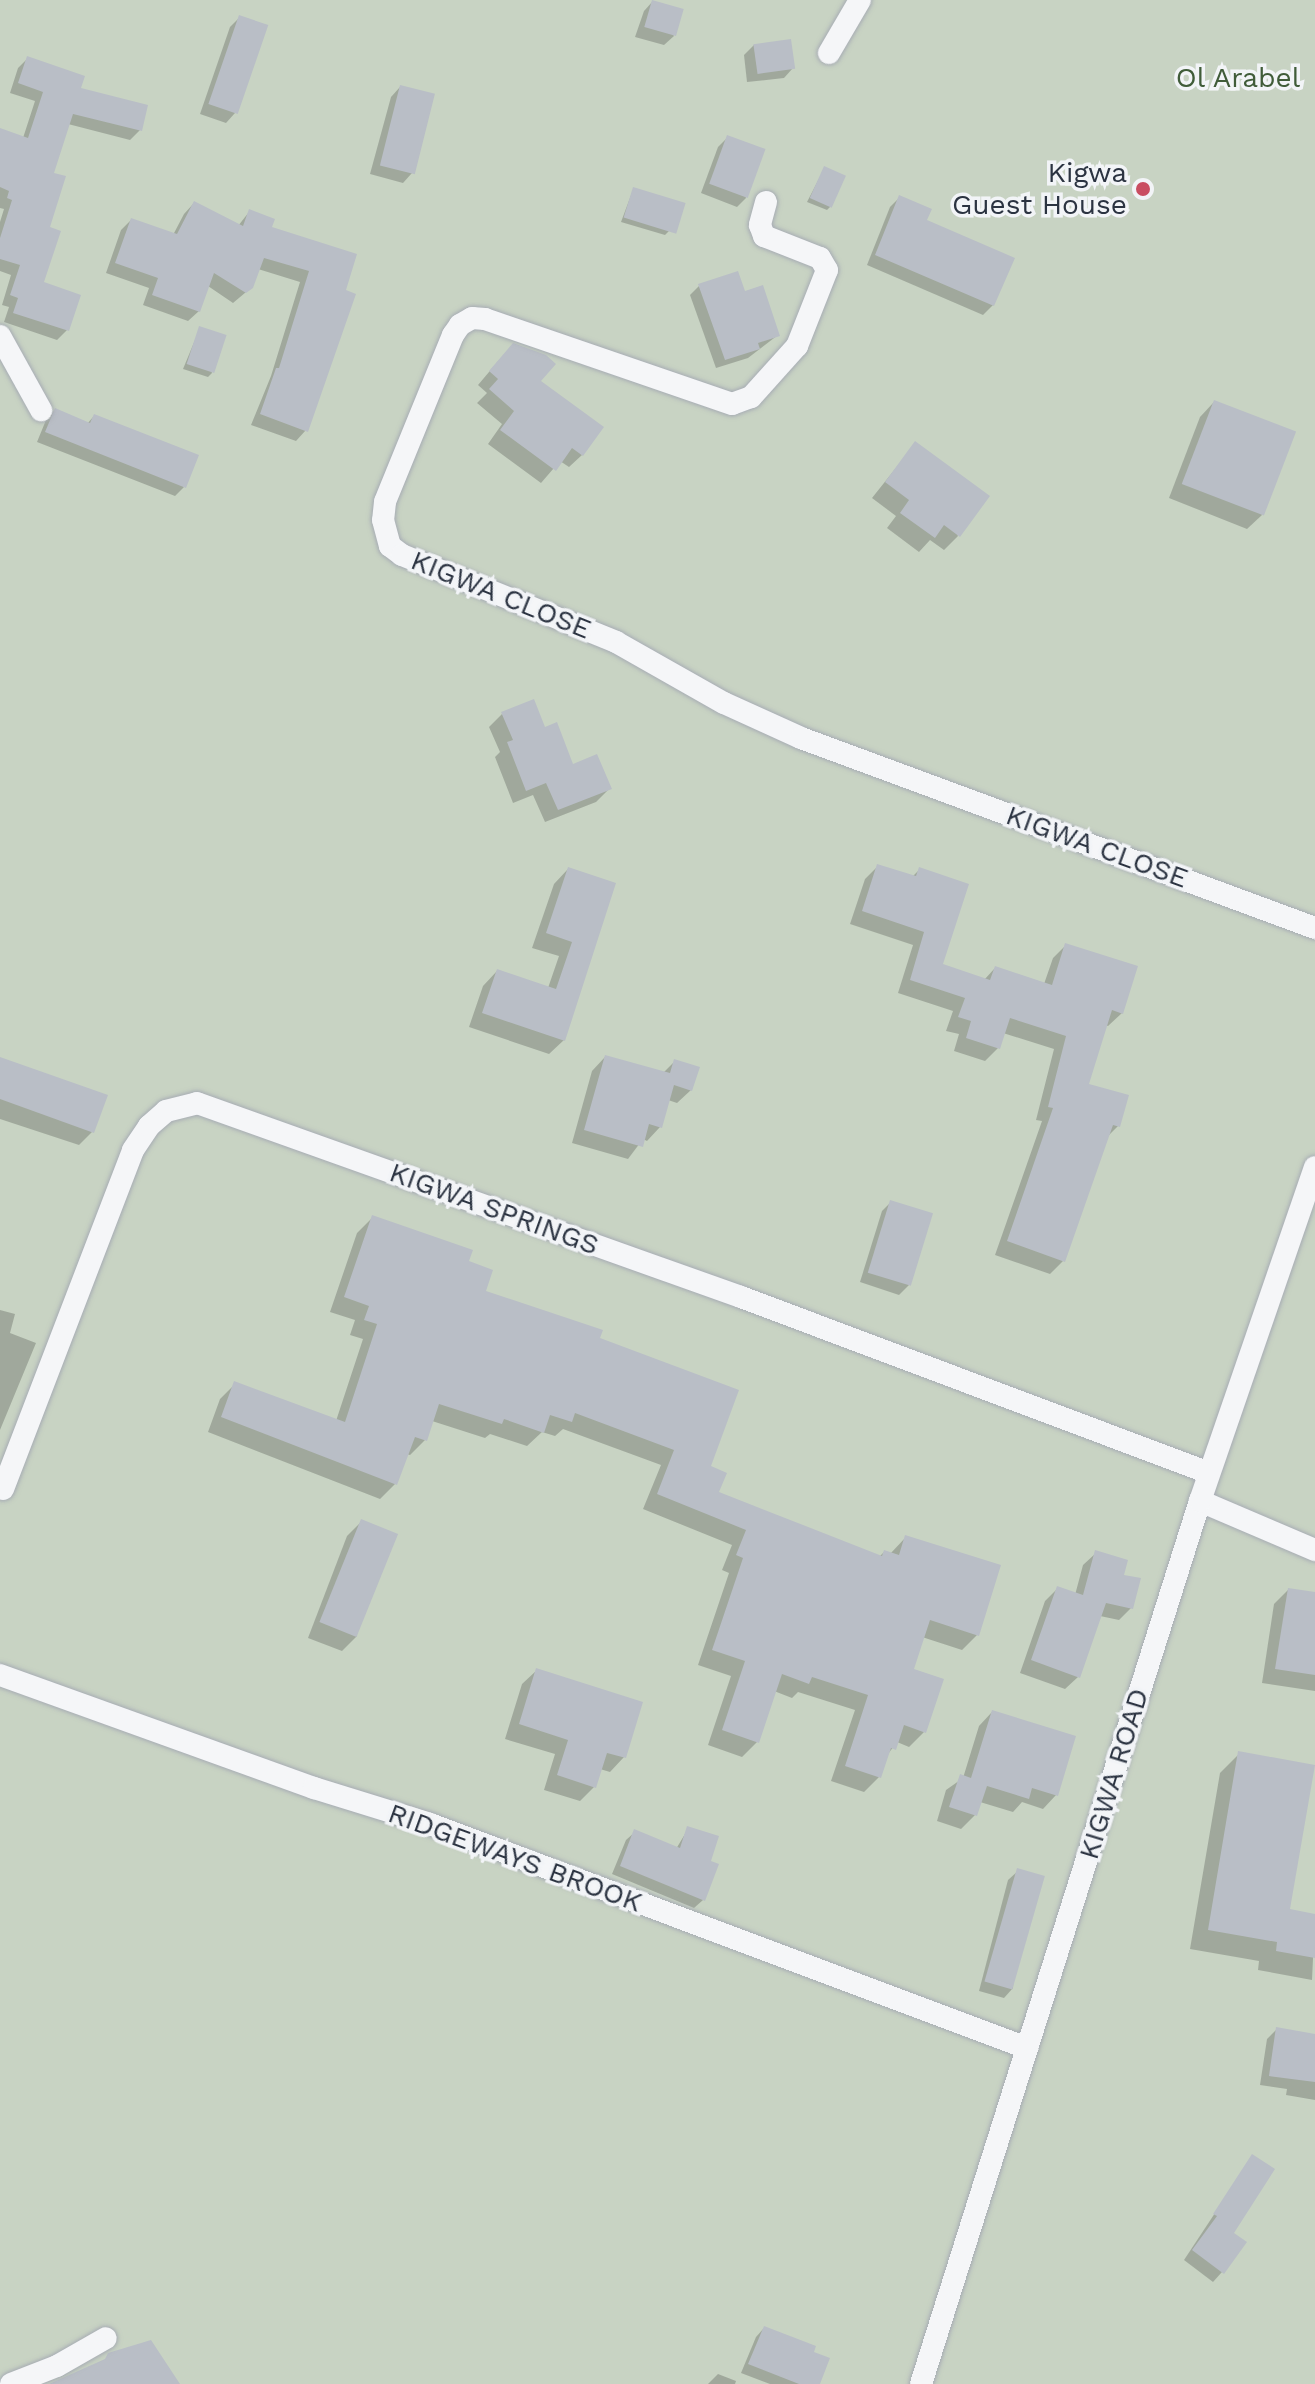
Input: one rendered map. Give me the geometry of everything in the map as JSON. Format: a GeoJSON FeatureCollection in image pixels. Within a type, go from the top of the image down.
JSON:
{"type":"FeatureCollection","features":[{"type":"Feature","properties":{"kind":"street"},"geometry":{"type":"LineString","coordinates":[[829,53],[860,0]]}},
{"type":"Feature","properties":{"kind":"street","name":"KIGWA CLOSE"},"geometry":{"type":"LineString","coordinates":[[766,202],[760,225],[764,236],[820,258],[827,270],[797,346],[751,397],[732,404],[485,319],[472,318],[460,325],[453,335],[385,502],[383,520],[390,546],[402,555],[629,648],[724,703],[801,738],[1315,928]]}},
{"type":"Feature","properties":{"kind":"street"},"geometry":{"type":"LineString","coordinates":[[0,336],[41,410]]}},
{"type":"Feature","properties":{"kind":"street","name":"KIGWA SPRINGS"},"geometry":{"type":"LineString","coordinates":[[3,1489],[133,1150],[149,1126],[166,1111],[197,1103],[741,1297],[1209,1473]]}},
{"type":"Feature","properties":{"kind":"street","name":"KIGWA ROAD"},"geometry":{"type":"LineString","coordinates":[[921,2384],[1209,1473],[1315,1167]]}},
{"type":"Feature","properties":{"kind":"street"},"geometry":{"type":"LineString","coordinates":[[1200,1501],[1315,1550]]}},
{"type":"Feature","properties":{"kind":"street","name":"RIDGEWAYS BROOK"},"geometry":{"type":"LineString","coordinates":[[0,1675],[302,1784],[430,1824],[1027,2048]]}},
{"type":"Feature","properties":{"kind":"street"},"geometry":{"type":"LineString","coordinates":[[11,2384],[57,2366],[106,2338]]}},
{"type":"Feature","properties":{"kind":"green space","name":"Ol Arabel"},"geometry":{"type":"Polygon","coordinates":[[[0,0],[1315,0],[1315,2384],[0,2384],[0,0]]]}},
{"type":"Feature","properties":{"kind":"building"},"geometry":{"type":"Polygon","coordinates":[[[652,0],[684,9],[676,36],[644,27],[652,0]]]}},
{"type":"Feature","properties":{"kind":"building"},"geometry":{"type":"Polygon","coordinates":[[[239,15],[268,25],[238,114],[208,104],[239,15]]]}},
{"type":"Feature","properties":{"kind":"building"},"geometry":{"type":"Polygon","coordinates":[[[791,39],[795,69],[758,74],[753,44],[791,39]]]}},
{"type":"Feature","properties":{"kind":"building"},"geometry":{"type":"Polygon","coordinates":[[[27,56],[85,76],[81,88],[148,105],[142,131],[73,114],[54,173],[66,176],[50,227],[61,231],[44,282],[81,295],[69,331],[13,313],[18,298],[10,295],[20,265],[0,259],[0,238],[12,200],[7,198],[9,191],[0,187],[0,128],[28,138],[43,92],[18,83],[27,56]]]}},
{"type":"Feature","properties":{"kind":"building"},"geometry":{"type":"Polygon","coordinates":[[[400,85],[435,94],[415,174],[380,166],[400,85]]]}},
{"type":"Feature","properties":{"kind":"building"},"geometry":{"type":"Polygon","coordinates":[[[727,135],[766,149],[748,198],[709,184],[727,135]]]}},
{"type":"Feature","properties":{"kind":"building"},"geometry":{"type":"Polygon","coordinates":[[[824,166],[846,176],[832,208],[810,198],[824,166]]]}},
{"type":"Feature","properties":{"kind":"building"},"geometry":{"type":"Polygon","coordinates":[[[633,187],[686,203],[676,234],[624,218],[633,187]]]}},
{"type":"Feature","properties":{"kind":"building"},"geometry":{"type":"Polygon","coordinates":[[[899,195],[932,209],[927,220],[1015,258],[994,306],[875,255],[899,195]]]}},
{"type":"Feature","properties":{"kind":"building"},"geometry":{"type":"Polygon","coordinates":[[[194,201],[243,226],[249,209],[275,219],[272,227],[357,254],[346,290],[356,294],[308,432],[260,414],[276,368],[279,368],[309,271],[264,258],[253,288],[246,293],[214,273],[200,312],[152,295],[158,278],[115,263],[131,218],[177,234],[194,201]]]}},
{"type":"Feature","properties":{"kind":"building"},"geometry":{"type":"Polygon","coordinates":[[[738,271],[745,291],[763,285],[780,336],[758,343],[760,349],[725,360],[698,284],[738,271]]]}},
{"type":"Feature","properties":{"kind":"building"},"geometry":{"type":"Polygon","coordinates":[[[199,326],[227,335],[214,373],[187,364],[199,326]]]}},
{"type":"Feature","properties":{"kind":"building"},"geometry":{"type":"Polygon","coordinates":[[[513,343],[546,355],[556,364],[541,381],[604,427],[583,456],[572,448],[556,471],[500,430],[514,411],[489,389],[498,379],[489,371],[513,343]]]}},
{"type":"Feature","properties":{"kind":"building"},"geometry":{"type":"Polygon","coordinates":[[[1214,400],[1296,432],[1264,516],[1182,484],[1214,400]]]}},
{"type":"Feature","properties":{"kind":"building"},"geometry":{"type":"Polygon","coordinates":[[[55,408],[90,423],[94,414],[199,455],[186,488],[45,432],[55,408]]]}},
{"type":"Feature","properties":{"kind":"building"},"geometry":{"type":"Polygon","coordinates":[[[915,441],[990,496],[960,537],[944,525],[935,538],[900,513],[909,500],[885,482],[915,441]]]}},
{"type":"Feature","properties":{"kind":"building"},"geometry":{"type":"Polygon","coordinates":[[[534,699],[545,727],[557,722],[573,764],[597,754],[612,789],[558,810],[546,783],[526,791],[507,742],[513,740],[501,712],[534,699]]]}},
{"type":"Feature","properties":{"kind":"building"},"geometry":{"type":"Polygon","coordinates":[[[877,864],[916,876],[919,867],[969,884],[943,964],[990,980],[995,966],[1052,985],[1065,943],[1138,966],[1123,1014],[1112,1010],[1089,1084],[1129,1095],[1120,1127],[1113,1125],[1065,1262],[1007,1241],[1053,1108],[1048,1107],[1066,1036],[1010,1018],[1000,1049],[966,1038],[971,1021],[958,1017],[965,998],[910,980],[924,932],[862,911],[877,864]]]}},
{"type":"Feature","properties":{"kind":"building"},"geometry":{"type":"Polygon","coordinates":[[[568,867],[616,883],[565,1041],[482,1013],[497,969],[556,989],[572,942],[546,933],[568,867]]]}},
{"type":"Feature","properties":{"kind":"building"},"geometry":{"type":"Polygon","coordinates":[[[605,1055],[670,1073],[674,1059],[700,1067],[692,1091],[674,1085],[662,1128],[649,1124],[643,1147],[584,1130],[605,1055]]]}},
{"type":"Feature","properties":{"kind":"building"},"geometry":{"type":"Polygon","coordinates":[[[0,1057],[108,1095],[94,1133],[0,1099],[0,1057]]]}},
{"type":"Feature","properties":{"kind":"building"},"geometry":{"type":"Polygon","coordinates":[[[890,1200],[933,1213],[911,1286],[868,1273],[890,1200]]]}},
{"type":"Feature","properties":{"kind":"building"},"geometry":{"type":"Polygon","coordinates":[[[372,1215],[473,1250],[469,1261],[493,1270],[486,1291],[603,1330],[600,1338],[739,1390],[711,1466],[727,1473],[719,1492],[882,1556],[884,1550],[899,1555],[905,1535],[1001,1565],[979,1636],[930,1620],[914,1669],[944,1679],[926,1733],[904,1725],[896,1750],[891,1748],[881,1778],[845,1766],[868,1695],[812,1677],[809,1684],[782,1674],[759,1743],[722,1730],[745,1661],[712,1650],[743,1558],[736,1555],[746,1530],[657,1494],[674,1450],[575,1413],[572,1422],[550,1415],[544,1433],[504,1419],[502,1424],[439,1404],[427,1441],[415,1437],[397,1485],[221,1417],[234,1381],[345,1422],[377,1324],[364,1320],[369,1306],[344,1297],[372,1215]]]}},
{"type":"Feature","properties":{"kind":"building"},"geometry":{"type":"Polygon","coordinates":[[[361,1519],[398,1534],[357,1637],[319,1622],[361,1519]]]}},
{"type":"Feature","properties":{"kind":"building"},"geometry":{"type":"Polygon","coordinates":[[[1095,1550],[1128,1560],[1124,1575],[1141,1578],[1133,1609],[1106,1603],[1080,1678],[1031,1660],[1057,1586],[1083,1595],[1095,1550]]]}},
{"type":"Feature","properties":{"kind":"building"},"geometry":{"type":"Polygon","coordinates":[[[1288,1588],[1315,1592],[1315,1675],[1275,1669],[1288,1588]]]}},
{"type":"Feature","properties":{"kind":"building"},"geometry":{"type":"Polygon","coordinates":[[[536,1668],[643,1702],[626,1758],[607,1753],[596,1788],[557,1775],[568,1740],[519,1724],[536,1668]]]}},
{"type":"Feature","properties":{"kind":"building"},"geometry":{"type":"Polygon","coordinates":[[[992,1710],[1076,1736],[1058,1796],[1032,1788],[1029,1799],[987,1786],[977,1816],[949,1807],[960,1774],[971,1778],[992,1710]]]}},
{"type":"Feature","properties":{"kind":"building"},"geometry":{"type":"Polygon","coordinates":[[[1238,1751],[1315,1765],[1290,1909],[1315,1914],[1315,1958],[1276,1951],[1277,1942],[1208,1930],[1238,1751]]]}},
{"type":"Feature","properties":{"kind":"building"},"geometry":{"type":"Polygon","coordinates":[[[687,1826],[719,1836],[711,1861],[719,1864],[705,1901],[620,1866],[634,1829],[680,1848],[687,1826]]]}},
{"type":"Feature","properties":{"kind":"building"},"geometry":{"type":"Polygon","coordinates":[[[1017,1868],[1045,1876],[1012,1989],[984,1981],[1017,1868]]]}},
{"type":"Feature","properties":{"kind":"building"},"geometry":{"type":"Polygon","coordinates":[[[1276,2027],[1315,2034],[1315,2082],[1269,2076],[1276,2027]]]}},
{"type":"Feature","properties":{"kind":"building"},"geometry":{"type":"Polygon","coordinates":[[[1252,2154],[1275,2169],[1234,2233],[1247,2242],[1224,2274],[1192,2250],[1217,2216],[1213,2214],[1252,2154]]]}},
{"type":"Feature","properties":{"kind":"building"},"geometry":{"type":"Polygon","coordinates":[[[764,2326],[816,2346],[814,2352],[830,2358],[820,2384],[799,2384],[748,2364],[764,2326]]]}},
{"type":"Feature","properties":{"kind":"building"},"geometry":{"type":"Polygon","coordinates":[[[151,2340],[180,2384],[49,2384],[105,2359],[108,2353],[151,2340]]]}},
{"type":"Feature","properties":{"kind":"place","name":"Kigwa Guest House"},"geometry":{"type":"Point","coordinates":[1143,189]}}]}
